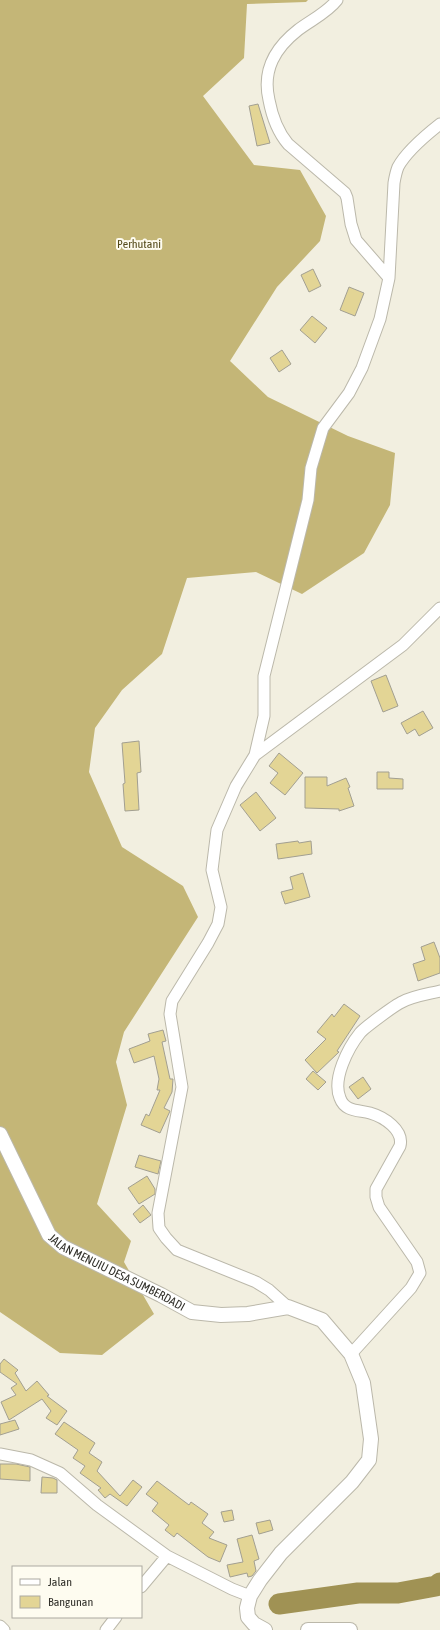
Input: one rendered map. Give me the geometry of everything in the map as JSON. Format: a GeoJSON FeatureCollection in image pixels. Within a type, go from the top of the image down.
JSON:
{"type":"FeatureCollection","features":[{"type":"Feature","properties":{"kind":"street"},"geometry":{"type":"LineString","coordinates":[[337,0],[324,12],[298,30],[282,45],[268,69],[267,92],[273,119],[282,138],[345,193],[353,234],[356,240],[388,278]]}},
{"type":"Feature","properties":{"kind":"street"},"geometry":{"type":"LineString","coordinates":[[265,1630],[254,1624],[248,1617],[246,1608],[250,1596],[260,1580],[281,1553],[352,1482],[369,1460],[371,1439],[363,1383],[351,1354],[322,1320],[288,1307],[269,1290],[256,1282],[177,1250],[159,1228],[158,1213],[182,1088],[179,1061],[170,1014],[172,1001],[218,924],[221,907],[212,870],[218,830],[236,786],[255,755],[264,716],[264,676],[308,500],[311,468],[323,428],[349,393],[362,368],[380,320],[388,278],[396,171],[409,153],[440,124]]}},
{"type":"Feature","properties":{"kind":"street"},"geometry":{"type":"LineString","coordinates":[[255,755],[403,644],[440,608]]}},
{"type":"Feature","properties":{"kind":"street"},"geometry":{"type":"LineString","coordinates":[[351,1354],[411,1288],[420,1273],[417,1262],[379,1207],[376,1197],[376,1189],[400,1146],[402,1139],[398,1131],[380,1117],[369,1113],[354,1111],[342,1105],[339,1096],[339,1080],[342,1064],[361,1032],[402,1002],[440,991]]}},
{"type":"Feature","properties":{"kind":"street","name":"JALAN MENUIU DESA SUMBERDADI"},"geometry":{"type":"LineString","coordinates":[[0,1134],[49,1235],[64,1247],[192,1312],[221,1315],[248,1314],[288,1307]]}},
{"type":"Feature","properties":{"kind":"street"},"geometry":{"type":"LineString","coordinates":[[0,1454],[31,1460],[60,1472],[163,1560],[250,1596]]}},
{"type":"Feature","properties":{"kind":"street"},"geometry":{"type":"LineString","coordinates":[[142,1586],[163,1560]]}},
{"type":"Feature","properties":{"kind":"street"},"geometry":{"type":"LineString","coordinates":[[106,1630],[115,1618]]}},
{"type":"Feature","properties":{"kind":"street"},"geometry":{"type":"LineString","coordinates":[[0,1626],[4,1630]]}},
{"type":"Feature","properties":{"kind":"street"},"geometry":{"type":"LineString","coordinates":[[308,1630],[350,1630]]}},
{"type":"Feature","properties":{"kind":"green space","name":"Perhutani"},"geometry":{"type":"Polygon","coordinates":[[[0,0],[308,0],[306,2],[247,4],[244,58],[203,96],[254,165],[300,170],[326,216],[320,241],[277,287],[230,361],[268,397],[348,436],[395,453],[390,505],[364,553],[302,594],[256,572],[187,578],[162,654],[122,690],[95,728],[89,772],[122,847],[183,886],[198,917],[124,1032],[116,1062],[127,1105],[97,1204],[131,1241],[124,1262],[154,1314],[102,1355],[60,1353],[0,1312],[0,0]]]}},
{"type":"Feature","properties":{"kind":"building"},"geometry":{"type":"Polygon","coordinates":[[[258,104],[270,143],[257,146],[249,106],[258,104]]]}},
{"type":"Feature","properties":{"kind":"building"},"geometry":{"type":"Polygon","coordinates":[[[313,269],[321,286],[309,292],[301,275],[313,269]]]}},
{"type":"Feature","properties":{"kind":"building"},"geometry":{"type":"Polygon","coordinates":[[[349,287],[364,293],[355,316],[340,310],[349,287]]]}},
{"type":"Feature","properties":{"kind":"building"},"geometry":{"type":"Polygon","coordinates":[[[312,316],[327,328],[315,343],[300,330],[312,316]]]}},
{"type":"Feature","properties":{"kind":"building"},"geometry":{"type":"Polygon","coordinates":[[[282,350],[291,364],[279,372],[270,358],[282,350]]]}},
{"type":"Feature","properties":{"kind":"building"},"geometry":{"type":"Polygon","coordinates":[[[386,675],[398,706],[383,712],[371,681],[386,675]]]}},
{"type":"Feature","properties":{"kind":"building"},"geometry":{"type":"Polygon","coordinates":[[[423,711],[433,728],[419,736],[415,729],[407,734],[401,723],[423,711]]]}},
{"type":"Feature","properties":{"kind":"building"},"geometry":{"type":"Polygon","coordinates":[[[139,741],[141,772],[137,773],[139,810],[125,811],[123,784],[125,783],[122,743],[139,741]]]}},
{"type":"Feature","properties":{"kind":"building"},"geometry":{"type":"Polygon","coordinates":[[[279,753],[303,773],[285,795],[270,783],[278,773],[269,766],[279,753]]]}},
{"type":"Feature","properties":{"kind":"building"},"geometry":{"type":"Polygon","coordinates":[[[377,772],[389,772],[389,778],[403,779],[403,789],[377,789],[377,772]]]}},
{"type":"Feature","properties":{"kind":"building"},"geometry":{"type":"Polygon","coordinates":[[[305,777],[327,777],[327,786],[346,778],[350,787],[348,788],[354,806],[339,811],[339,809],[305,808],[305,777]]]}},
{"type":"Feature","properties":{"kind":"building"},"geometry":{"type":"Polygon","coordinates":[[[256,792],[276,818],[260,831],[240,805],[256,792]]]}},
{"type":"Feature","properties":{"kind":"building"},"geometry":{"type":"Polygon","coordinates":[[[298,841],[299,843],[311,841],[312,854],[278,859],[276,844],[298,841]]]}},
{"type":"Feature","properties":{"kind":"building"},"geometry":{"type":"Polygon","coordinates":[[[303,873],[310,897],[285,904],[281,892],[293,889],[290,877],[303,873]]]}},
{"type":"Feature","properties":{"kind":"building"},"geometry":{"type":"Polygon","coordinates":[[[434,942],[440,958],[440,973],[418,981],[413,964],[425,960],[421,947],[434,942]]]}},
{"type":"Feature","properties":{"kind":"building"},"geometry":{"type":"Polygon","coordinates":[[[344,1004],[360,1016],[337,1051],[339,1052],[317,1073],[305,1060],[326,1039],[317,1032],[332,1014],[334,1017],[344,1004]]]}},
{"type":"Feature","properties":{"kind":"building"},"geometry":{"type":"Polygon","coordinates":[[[163,1030],[166,1041],[162,1042],[170,1079],[173,1079],[172,1092],[164,1108],[170,1111],[160,1133],[141,1125],[146,1114],[149,1116],[160,1090],[157,1090],[159,1079],[154,1056],[134,1063],[129,1049],[150,1041],[148,1034],[163,1030]]]}},
{"type":"Feature","properties":{"kind":"building"},"geometry":{"type":"Polygon","coordinates":[[[313,1071],[326,1082],[318,1090],[306,1079],[313,1071]]]}},
{"type":"Feature","properties":{"kind":"building"},"geometry":{"type":"Polygon","coordinates":[[[363,1077],[371,1089],[358,1099],[349,1087],[363,1077]]]}},
{"type":"Feature","properties":{"kind":"building"},"geometry":{"type":"Polygon","coordinates":[[[139,1155],[161,1161],[158,1174],[135,1167],[139,1155]]]}},
{"type":"Feature","properties":{"kind":"building"},"geometry":{"type":"Polygon","coordinates":[[[147,1176],[155,1189],[155,1194],[139,1204],[128,1188],[147,1176]]]}},
{"type":"Feature","properties":{"kind":"building"},"geometry":{"type":"Polygon","coordinates":[[[143,1205],[151,1215],[140,1223],[133,1214],[143,1205]]]}},
{"type":"Feature","properties":{"kind":"building"},"geometry":{"type":"Polygon","coordinates":[[[4,1359],[18,1370],[15,1373],[26,1391],[37,1381],[49,1395],[47,1396],[67,1411],[57,1425],[46,1418],[51,1411],[42,1399],[9,1420],[1,1402],[16,1395],[11,1388],[17,1384],[0,1372],[0,1364],[4,1359]]]}},
{"type":"Feature","properties":{"kind":"building"},"geometry":{"type":"Polygon","coordinates":[[[15,1420],[19,1429],[0,1435],[0,1424],[15,1420]]]}},
{"type":"Feature","properties":{"kind":"building"},"geometry":{"type":"Polygon","coordinates":[[[64,1422],[95,1443],[89,1453],[102,1462],[97,1471],[120,1496],[133,1480],[142,1487],[127,1506],[110,1494],[105,1498],[98,1490],[101,1488],[80,1473],[85,1466],[73,1458],[78,1450],[55,1434],[64,1422]]]}},
{"type":"Feature","properties":{"kind":"building"},"geometry":{"type":"Polygon","coordinates":[[[0,1464],[16,1464],[30,1467],[30,1481],[0,1479],[0,1464]]]}},
{"type":"Feature","properties":{"kind":"building"},"geometry":{"type":"Polygon","coordinates":[[[42,1477],[57,1480],[57,1493],[41,1493],[42,1477]]]}},
{"type":"Feature","properties":{"kind":"building"},"geometry":{"type":"Polygon","coordinates":[[[157,1481],[189,1505],[191,1502],[208,1514],[202,1523],[214,1532],[209,1538],[227,1545],[220,1562],[208,1557],[177,1533],[174,1537],[165,1530],[169,1525],[152,1511],[158,1503],[146,1494],[157,1481]]]}},
{"type":"Feature","properties":{"kind":"building"},"geometry":{"type":"Polygon","coordinates":[[[232,1510],[234,1520],[224,1522],[221,1512],[232,1510]]]}},
{"type":"Feature","properties":{"kind":"building"},"geometry":{"type":"Polygon","coordinates":[[[270,1520],[273,1530],[259,1534],[256,1523],[270,1520]]]}},
{"type":"Feature","properties":{"kind":"building"},"geometry":{"type":"Polygon","coordinates":[[[252,1535],[259,1559],[254,1561],[256,1571],[252,1576],[248,1577],[247,1573],[230,1577],[227,1565],[243,1562],[237,1539],[252,1535]]]}},
{"type":"Feature","properties":{"kind":"waterway"},"geometry":{"type":"LineString","coordinates":[[279,1604],[358,1593],[398,1593],[436,1586],[440,1583]]}}]}
